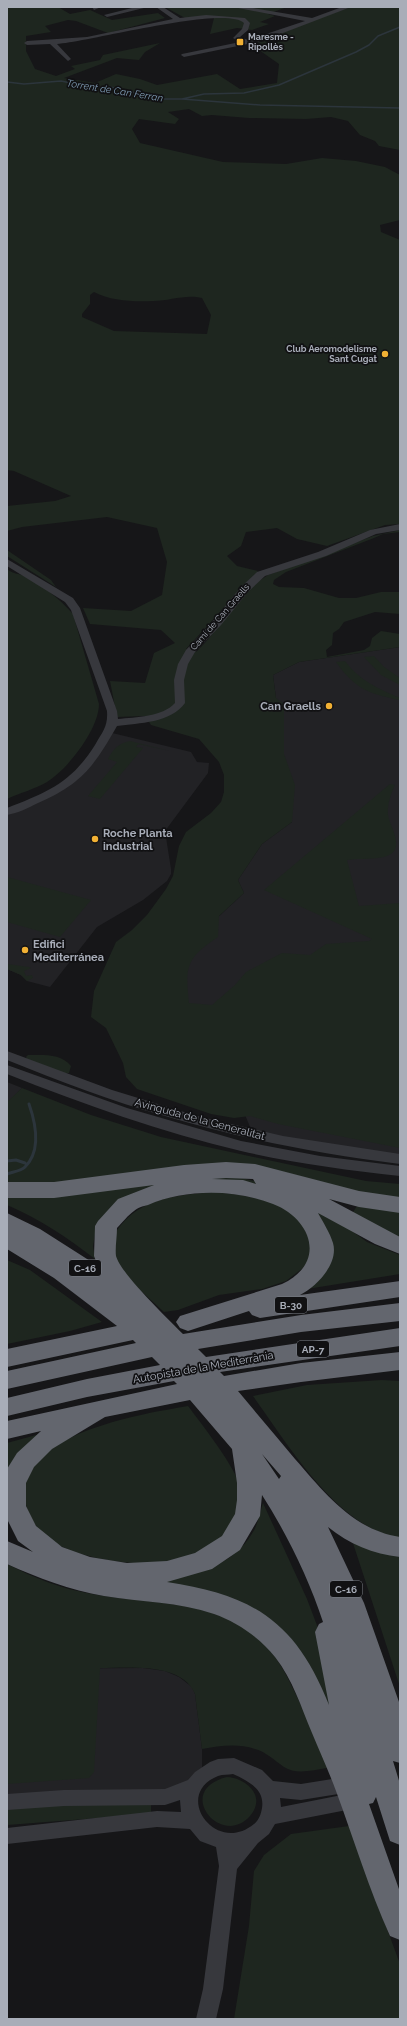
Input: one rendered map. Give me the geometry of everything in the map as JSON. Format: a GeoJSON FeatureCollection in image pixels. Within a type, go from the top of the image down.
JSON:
{"type":"FeatureCollection","features":[{"type":"Feature","properties":{"kind":"highway"},"geometry":{"type":"LineString","coordinates":[[7,1190],[54,1190],[184,1173],[226,1170],[255,1172],[359,1199],[400,1205]]}},
{"type":"Feature","properties":{"kind":"highway"},"geometry":{"type":"LineString","coordinates":[[184,1173],[234,1174],[278,1183],[304,1194],[374,1234],[400,1246]]}},
{"type":"Feature","properties":{"kind":"highway"},"geometry":{"type":"LineString","coordinates":[[157,1323],[108,1264],[104,1249],[104,1235],[114,1216],[133,1202],[161,1191],[196,1185],[228,1186],[265,1193],[289,1203],[304,1212],[314,1223],[322,1238],[322,1251],[318,1267],[304,1281],[278,1294],[185,1322]]}},
{"type":"Feature","properties":{"kind":"highway","name":"C-16"},"geometry":{"type":"LineString","coordinates":[[7,1221],[70,1258],[157,1323],[190,1355],[316,1528],[343,1583],[367,1644],[368,1759]]}},
{"type":"Feature","properties":{"kind":"highway","name":"C-16"},"geometry":{"type":"LineString","coordinates":[[7,1238],[62,1272],[119,1325],[169,1360],[253,1441],[279,1500],[313,1563],[342,1639],[368,1759],[386,1818]]}},
{"type":"Feature","properties":{"kind":"highway"},"geometry":{"type":"LineString","coordinates":[[7,1250],[33,1263],[119,1325]]}},
{"type":"Feature","properties":{"kind":"highway","name":"B-30"},"geometry":{"type":"LineString","coordinates":[[7,1358],[33,1352],[119,1325],[185,1322],[400,1289]]}},
{"type":"Feature","properties":{"kind":"highway","name":"AP-7"},"geometry":{"type":"LineString","coordinates":[[7,1380],[138,1352],[201,1341],[323,1321],[400,1312]]}},
{"type":"Feature","properties":{"kind":"highway","name":"Autopista de la Mediterrània"},"geometry":{"type":"LineString","coordinates":[[7,1407],[159,1374],[226,1362],[400,1337]]}},
{"type":"Feature","properties":{"kind":"highway"},"geometry":{"type":"LineString","coordinates":[[7,1354],[33,1352]]}},
{"type":"Feature","properties":{"kind":"highway"},"geometry":{"type":"LineString","coordinates":[[7,1430],[97,1410],[240,1383],[357,1365],[400,1361]]}},
{"type":"Feature","properties":{"kind":"highway"},"geometry":{"type":"LineString","coordinates":[[357,1365],[400,1371]]}},
{"type":"Feature","properties":{"kind":"highway"},"geometry":{"type":"LineString","coordinates":[[97,1410],[36,1450],[18,1470],[14,1480],[13,1502],[18,1520],[24,1531],[42,1547],[71,1561],[103,1569],[140,1573],[175,1570],[202,1563],[224,1550],[232,1543],[241,1530],[249,1509],[249,1483],[253,1441]]}},
{"type":"Feature","properties":{"kind":"highway"},"geometry":{"type":"LineString","coordinates":[[253,1441],[331,1515],[355,1532],[391,1546]]}},
{"type":"Feature","properties":{"kind":"highway"},"geometry":{"type":"LineString","coordinates":[[7,1552],[38,1567],[63,1576],[90,1583],[192,1596],[235,1611],[253,1621],[270,1634],[284,1649],[304,1679],[368,1759]]}},
{"type":"Feature","properties":{"kind":"highway"},"geometry":{"type":"LineString","coordinates":[[313,1563],[344,1710],[368,1759],[386,1818],[400,1916]]}},
{"type":"Feature","properties":{"kind":"highway"},"geometry":{"type":"LineString","coordinates":[[386,1818],[384,1891],[400,1926]]}},
{"type":"Feature","properties":{"kind":"street"},"geometry":{"type":"LineString","coordinates":[[107,15],[145,7]]}},
{"type":"Feature","properties":{"kind":"street"},"geometry":{"type":"LineString","coordinates":[[159,7],[178,19]]}},
{"type":"Feature","properties":{"kind":"street"},"geometry":{"type":"LineString","coordinates":[[236,7],[312,20]]}},
{"type":"Feature","properties":{"kind":"street"},"geometry":{"type":"LineString","coordinates":[[184,55],[260,40],[348,7]]}},
{"type":"Feature","properties":{"kind":"street"},"geometry":{"type":"LineString","coordinates":[[27,44],[91,38],[178,19],[224,18],[243,19],[247,23],[247,27],[236,38],[249,43]]}},
{"type":"Feature","properties":{"kind":"street"},"geometry":{"type":"LineString","coordinates":[[52,42],[68,59]]}},
{"type":"Feature","properties":{"kind":"street","name":"Camí de Can Graells"},"geometry":{"type":"LineString","coordinates":[[113,723],[150,718],[175,709],[180,703],[179,680],[184,664],[191,650],[256,577],[269,571],[322,554],[373,532],[400,527]]}},
{"type":"Feature","properties":{"kind":"street"},"geometry":{"type":"LineString","coordinates":[[7,562],[69,600],[76,610],[112,711],[113,723],[90,759],[73,781],[45,796],[7,812]]}},
{"type":"Feature","properties":{"kind":"street","name":"Avinguda de la Generalitat"},"geometry":{"type":"LineString","coordinates":[[7,1055],[71,1080],[170,1113],[301,1145],[400,1159]]}},
{"type":"Feature","properties":{"kind":"street","name":"Avinguda de la Generalitat"},"geometry":{"type":"LineString","coordinates":[[7,1069],[88,1100],[166,1125],[241,1146],[299,1158],[400,1171]]}},
{"type":"Feature","properties":{"kind":"street"},"geometry":{"type":"LineString","coordinates":[[228,1866],[251,1837],[263,1828],[270,1817],[273,1802],[269,1789],[263,1780],[250,1770],[234,1766],[217,1768],[202,1775],[190,1792],[188,1806],[195,1822],[208,1836],[224,1841],[236,1842],[251,1837]]}},
{"type":"Feature","properties":{"kind":"street"},"geometry":{"type":"LineString","coordinates":[[269,1789],[301,1792],[400,1776]]}},
{"type":"Feature","properties":{"kind":"street"},"geometry":{"type":"LineString","coordinates":[[7,1802],[64,1798],[165,1797],[194,1786]]}},
{"type":"Feature","properties":{"kind":"street"},"geometry":{"type":"LineString","coordinates":[[270,1817],[386,1818]]}},
{"type":"Feature","properties":{"kind":"street"},"geometry":{"type":"LineString","coordinates":[[7,1836],[158,1819],[195,1822]]}},
{"type":"Feature","properties":{"kind":"street"},"geometry":{"type":"LineString","coordinates":[[206,2019],[213,1989],[228,1866],[224,1841]]}},
{"type":"Feature","properties":{"kind":"shaded area"},"geometry":{"type":"Polygon","coordinates":[[[7,7],[58,7],[70,14],[90,10],[112,20],[158,13],[165,18],[108,33],[76,21],[68,20],[45,26],[51,32],[26,36],[26,51],[35,69],[56,76],[75,69],[71,66],[100,60],[103,55],[160,43],[145,52],[139,60],[117,58],[64,78],[95,83],[116,74],[140,79],[157,85],[217,74],[240,89],[277,83],[279,64],[252,45],[351,7],[400,7],[400,150],[379,146],[375,141],[360,135],[348,121],[331,117],[306,119],[249,118],[212,115],[202,116],[189,109],[168,112],[179,119],[175,124],[139,119],[132,129],[140,143],[223,162],[286,164],[322,158],[356,161],[385,167],[400,175],[400,220],[380,225],[381,232],[400,240],[400,524],[385,525],[327,546],[297,539],[277,528],[246,532],[241,546],[227,556],[237,566],[258,571],[186,649],[196,652],[248,591],[268,575],[373,536],[400,530],[400,532],[383,534],[286,572],[274,580],[273,584],[279,587],[304,588],[339,598],[356,598],[381,592],[400,592],[400,614],[375,612],[344,622],[339,629],[333,633],[332,645],[326,650],[327,657],[364,650],[370,646],[372,638],[381,631],[400,634],[400,647],[299,662],[273,675],[276,698],[284,704],[284,754],[295,785],[292,822],[262,844],[238,880],[244,893],[219,916],[218,937],[199,951],[190,964],[187,980],[189,1003],[212,1005],[235,985],[246,972],[282,953],[310,955],[326,944],[369,941],[372,939],[264,890],[390,784],[395,785],[388,807],[389,820],[396,843],[393,853],[383,857],[347,860],[359,906],[400,903],[400,1148],[278,1124],[250,1116],[234,1118],[211,1114],[137,1089],[126,1077],[123,1063],[106,1028],[91,1017],[94,991],[116,942],[132,930],[147,915],[166,889],[173,876],[179,846],[186,832],[211,813],[221,802],[224,792],[224,775],[219,762],[199,739],[151,725],[145,716],[117,717],[110,681],[145,683],[154,653],[175,643],[161,630],[90,624],[83,608],[131,611],[162,595],[167,562],[157,528],[107,517],[22,527],[7,531],[7,506],[55,501],[71,496],[14,471],[7,470],[7,7]],[[94,292],[90,295],[90,304],[82,314],[82,317],[114,331],[207,334],[211,315],[202,298],[184,297],[159,301],[138,301],[115,299],[94,292]]]}},
{"type":"Feature","properties":{"kind":"shaded area"},"geometry":{"type":"Polygon","coordinates":[[[165,7],[287,7],[268,14],[275,16],[260,22],[269,24],[252,30],[237,28],[210,34],[214,18],[185,18],[165,7]]]}},
{"type":"Feature","properties":{"kind":"shaded area"},"geometry":{"type":"Polygon","coordinates":[[[7,550],[51,580],[56,587],[7,556],[7,550]]]}},
{"type":"Feature","properties":{"kind":"shaded area"},"geometry":{"type":"Polygon","coordinates":[[[7,569],[24,576],[44,588],[57,598],[73,614],[99,704],[98,714],[88,736],[81,748],[64,768],[47,782],[38,787],[7,799],[7,569]]]}},
{"type":"Feature","properties":{"kind":"shaded area"},"geometry":{"type":"Polygon","coordinates":[[[400,647],[400,1159],[253,1134],[233,1086],[184,1006],[185,959],[216,919],[244,893],[238,880],[262,844],[292,822],[273,675],[299,662],[400,647]]]}},
{"type":"Feature","properties":{"kind":"shaded area"},"geometry":{"type":"Polygon","coordinates":[[[374,656],[384,667],[400,678],[400,685],[381,675],[364,657],[374,656]]]}},
{"type":"Feature","properties":{"kind":"shaded area"},"geometry":{"type":"Polygon","coordinates":[[[345,661],[356,674],[363,679],[400,698],[400,700],[371,692],[356,684],[336,662],[345,661]]]}},
{"type":"Feature","properties":{"kind":"shaded area"},"geometry":{"type":"Polygon","coordinates":[[[108,732],[191,752],[197,762],[209,763],[208,773],[165,831],[171,869],[171,874],[167,881],[143,900],[97,927],[50,987],[27,981],[21,975],[7,969],[7,812],[73,781],[108,732]]]}},
{"type":"Feature","properties":{"kind":"shaded area"},"geometry":{"type":"Polygon","coordinates":[[[130,741],[170,751],[138,744],[136,747],[143,748],[100,799],[88,796],[117,762],[108,759],[112,752],[120,745],[130,741]]]}},
{"type":"Feature","properties":{"kind":"shaded area"},"geometry":{"type":"Polygon","coordinates":[[[7,877],[91,900],[60,937],[7,922],[7,877]]]}},
{"type":"Feature","properties":{"kind":"shaded area"},"geometry":{"type":"Polygon","coordinates":[[[7,964],[31,968],[24,971],[26,976],[32,975],[33,978],[27,981],[21,975],[7,969],[7,964]]]}},
{"type":"Feature","properties":{"kind":"shaded area"},"geometry":{"type":"Polygon","coordinates":[[[28,1055],[51,1056],[62,1059],[71,1066],[69,1073],[63,1073],[27,1059],[26,1057],[28,1055]]]}},
{"type":"Feature","properties":{"kind":"shaded area"},"geometry":{"type":"Polygon","coordinates":[[[7,1082],[22,1088],[7,1103],[7,1082]]]}},
{"type":"Feature","properties":{"kind":"shaded area"},"geometry":{"type":"Polygon","coordinates":[[[22,1088],[91,1115],[161,1137],[366,1181],[400,1184],[400,1200],[378,1197],[280,1171],[59,1187],[7,1183],[7,1102],[22,1088]]]}},
{"type":"Feature","properties":{"kind":"shaded area"},"geometry":{"type":"Polygon","coordinates":[[[181,1178],[242,1178],[273,1186],[345,1226],[367,1242],[400,1255],[400,1274],[307,1289],[329,1258],[274,1190],[164,1184],[95,1234],[93,1246],[95,1259],[52,1229],[7,1205],[7,1195],[181,1178]]]}},
{"type":"Feature","properties":{"kind":"shaded area"},"geometry":{"type":"Polygon","coordinates":[[[213,1192],[247,1196],[271,1202],[292,1213],[301,1222],[312,1241],[309,1260],[303,1268],[286,1281],[262,1289],[219,1295],[178,1310],[164,1312],[128,1279],[117,1263],[112,1238],[121,1225],[132,1214],[143,1207],[155,1202],[183,1195],[213,1192]]]}},
{"type":"Feature","properties":{"kind":"shaded area"},"geometry":{"type":"Polygon","coordinates":[[[359,1203],[400,1210],[400,1239],[351,1215],[359,1203]]]}},
{"type":"Feature","properties":{"kind":"shaded area"},"geometry":{"type":"Polygon","coordinates":[[[7,1260],[30,1270],[102,1322],[70,1331],[7,1344],[7,1260]]]}},
{"type":"Feature","properties":{"kind":"shaded area"},"geometry":{"type":"Polygon","coordinates":[[[382,1380],[400,1381],[400,1538],[377,1531],[355,1518],[335,1501],[298,1459],[253,1396],[307,1385],[382,1380]]]}},
{"type":"Feature","properties":{"kind":"shaded area"},"geometry":{"type":"Polygon","coordinates":[[[188,1406],[226,1458],[238,1480],[240,1488],[237,1509],[228,1531],[212,1547],[190,1557],[164,1562],[137,1563],[85,1555],[58,1545],[40,1531],[28,1512],[26,1505],[26,1481],[37,1461],[57,1445],[83,1432],[112,1422],[188,1406]]]}},
{"type":"Feature","properties":{"kind":"shaded area"},"geometry":{"type":"Polygon","coordinates":[[[40,1434],[7,1475],[7,1443],[40,1434]]]}},
{"type":"Feature","properties":{"kind":"shaded area"},"geometry":{"type":"Polygon","coordinates":[[[263,1503],[307,1599],[321,1636],[333,1705],[327,1711],[292,1645],[154,1582],[196,1573],[222,1562],[234,1554],[244,1544],[255,1529],[263,1503]]]}},
{"type":"Feature","properties":{"kind":"shaded area"},"geometry":{"type":"Polygon","coordinates":[[[351,1537],[400,1555],[400,1687],[351,1537]]]}},
{"type":"Feature","properties":{"kind":"shaded area"},"geometry":{"type":"Polygon","coordinates":[[[7,1564],[27,1574],[70,1589],[92,1594],[183,1606],[206,1611],[227,1619],[247,1630],[265,1645],[284,1670],[315,1734],[327,1768],[294,1771],[284,1767],[263,1752],[242,1746],[221,1746],[202,1749],[195,1694],[188,1684],[179,1676],[153,1669],[100,1668],[94,1772],[89,1778],[7,1784],[7,1564]]]}},
{"type":"Feature","properties":{"kind":"shaded area"},"geometry":{"type":"Polygon","coordinates":[[[143,1668],[165,1671],[179,1677],[192,1687],[195,1694],[202,1749],[202,1775],[165,1797],[7,1802],[7,1669],[143,1668]]]}},
{"type":"Feature","properties":{"kind":"shaded area"},"geometry":{"type":"Polygon","coordinates":[[[227,1777],[241,1781],[252,1789],[256,1802],[255,1809],[250,1816],[238,1824],[227,1826],[216,1822],[207,1814],[203,1804],[204,1793],[211,1784],[227,1777]]]}},
{"type":"Feature","properties":{"kind":"shaded area"},"geometry":{"type":"Polygon","coordinates":[[[151,1803],[151,1814],[7,1825],[7,1807],[151,1803]]]}},
{"type":"Feature","properties":{"kind":"shaded area"},"geometry":{"type":"Polygon","coordinates":[[[349,1826],[400,1964],[400,2019],[234,2019],[249,1926],[254,1871],[264,1855],[291,1834],[349,1826]]]}},
{"type":"Feature","properties":{"kind":"waterway","name":"Torrent de Can Ferran"},"geometry":{"type":"LineString","coordinates":[[182,99],[204,94],[244,93],[279,85],[356,52],[369,45],[378,36],[400,27]]}},
{"type":"Feature","properties":{"kind":"waterway","name":"Torrent de Can Ferran"},"geometry":{"type":"LineString","coordinates":[[7,82],[24,84],[61,81],[91,87],[110,87],[162,99],[182,99]]}},
{"type":"Feature","properties":{"kind":"waterway"},"geometry":{"type":"LineString","coordinates":[[182,99],[260,105],[400,108]]}},
{"type":"Feature","properties":{"kind":"waterway"},"geometry":{"type":"LineString","coordinates":[[7,1174],[25,1167],[30,1161],[33,1153],[36,1137],[34,1120],[29,1104]]}},
{"type":"Feature","properties":{"kind":"waterway"},"geometry":{"type":"LineString","coordinates":[[7,1161],[16,1160],[25,1163]]}},
{"type":"Feature","properties":{"kind":"place","name":"Maresme - Ripollès"},"geometry":{"type":"Point","coordinates":[240,42]}},
{"type":"Feature","properties":{"kind":"place","name":"Club Aeromodelisme Sant Cugat"},"geometry":{"type":"Point","coordinates":[385,354]}},
{"type":"Feature","properties":{"kind":"place","name":"Can Graells"},"geometry":{"type":"Point","coordinates":[329,706]}},
{"type":"Feature","properties":{"kind":"place","name":"Roche Planta industrial"},"geometry":{"type":"Point","coordinates":[95,839]}},
{"type":"Feature","properties":{"kind":"place","name":"Edifici Mediterránea"},"geometry":{"type":"Point","coordinates":[25,950]}}]}
